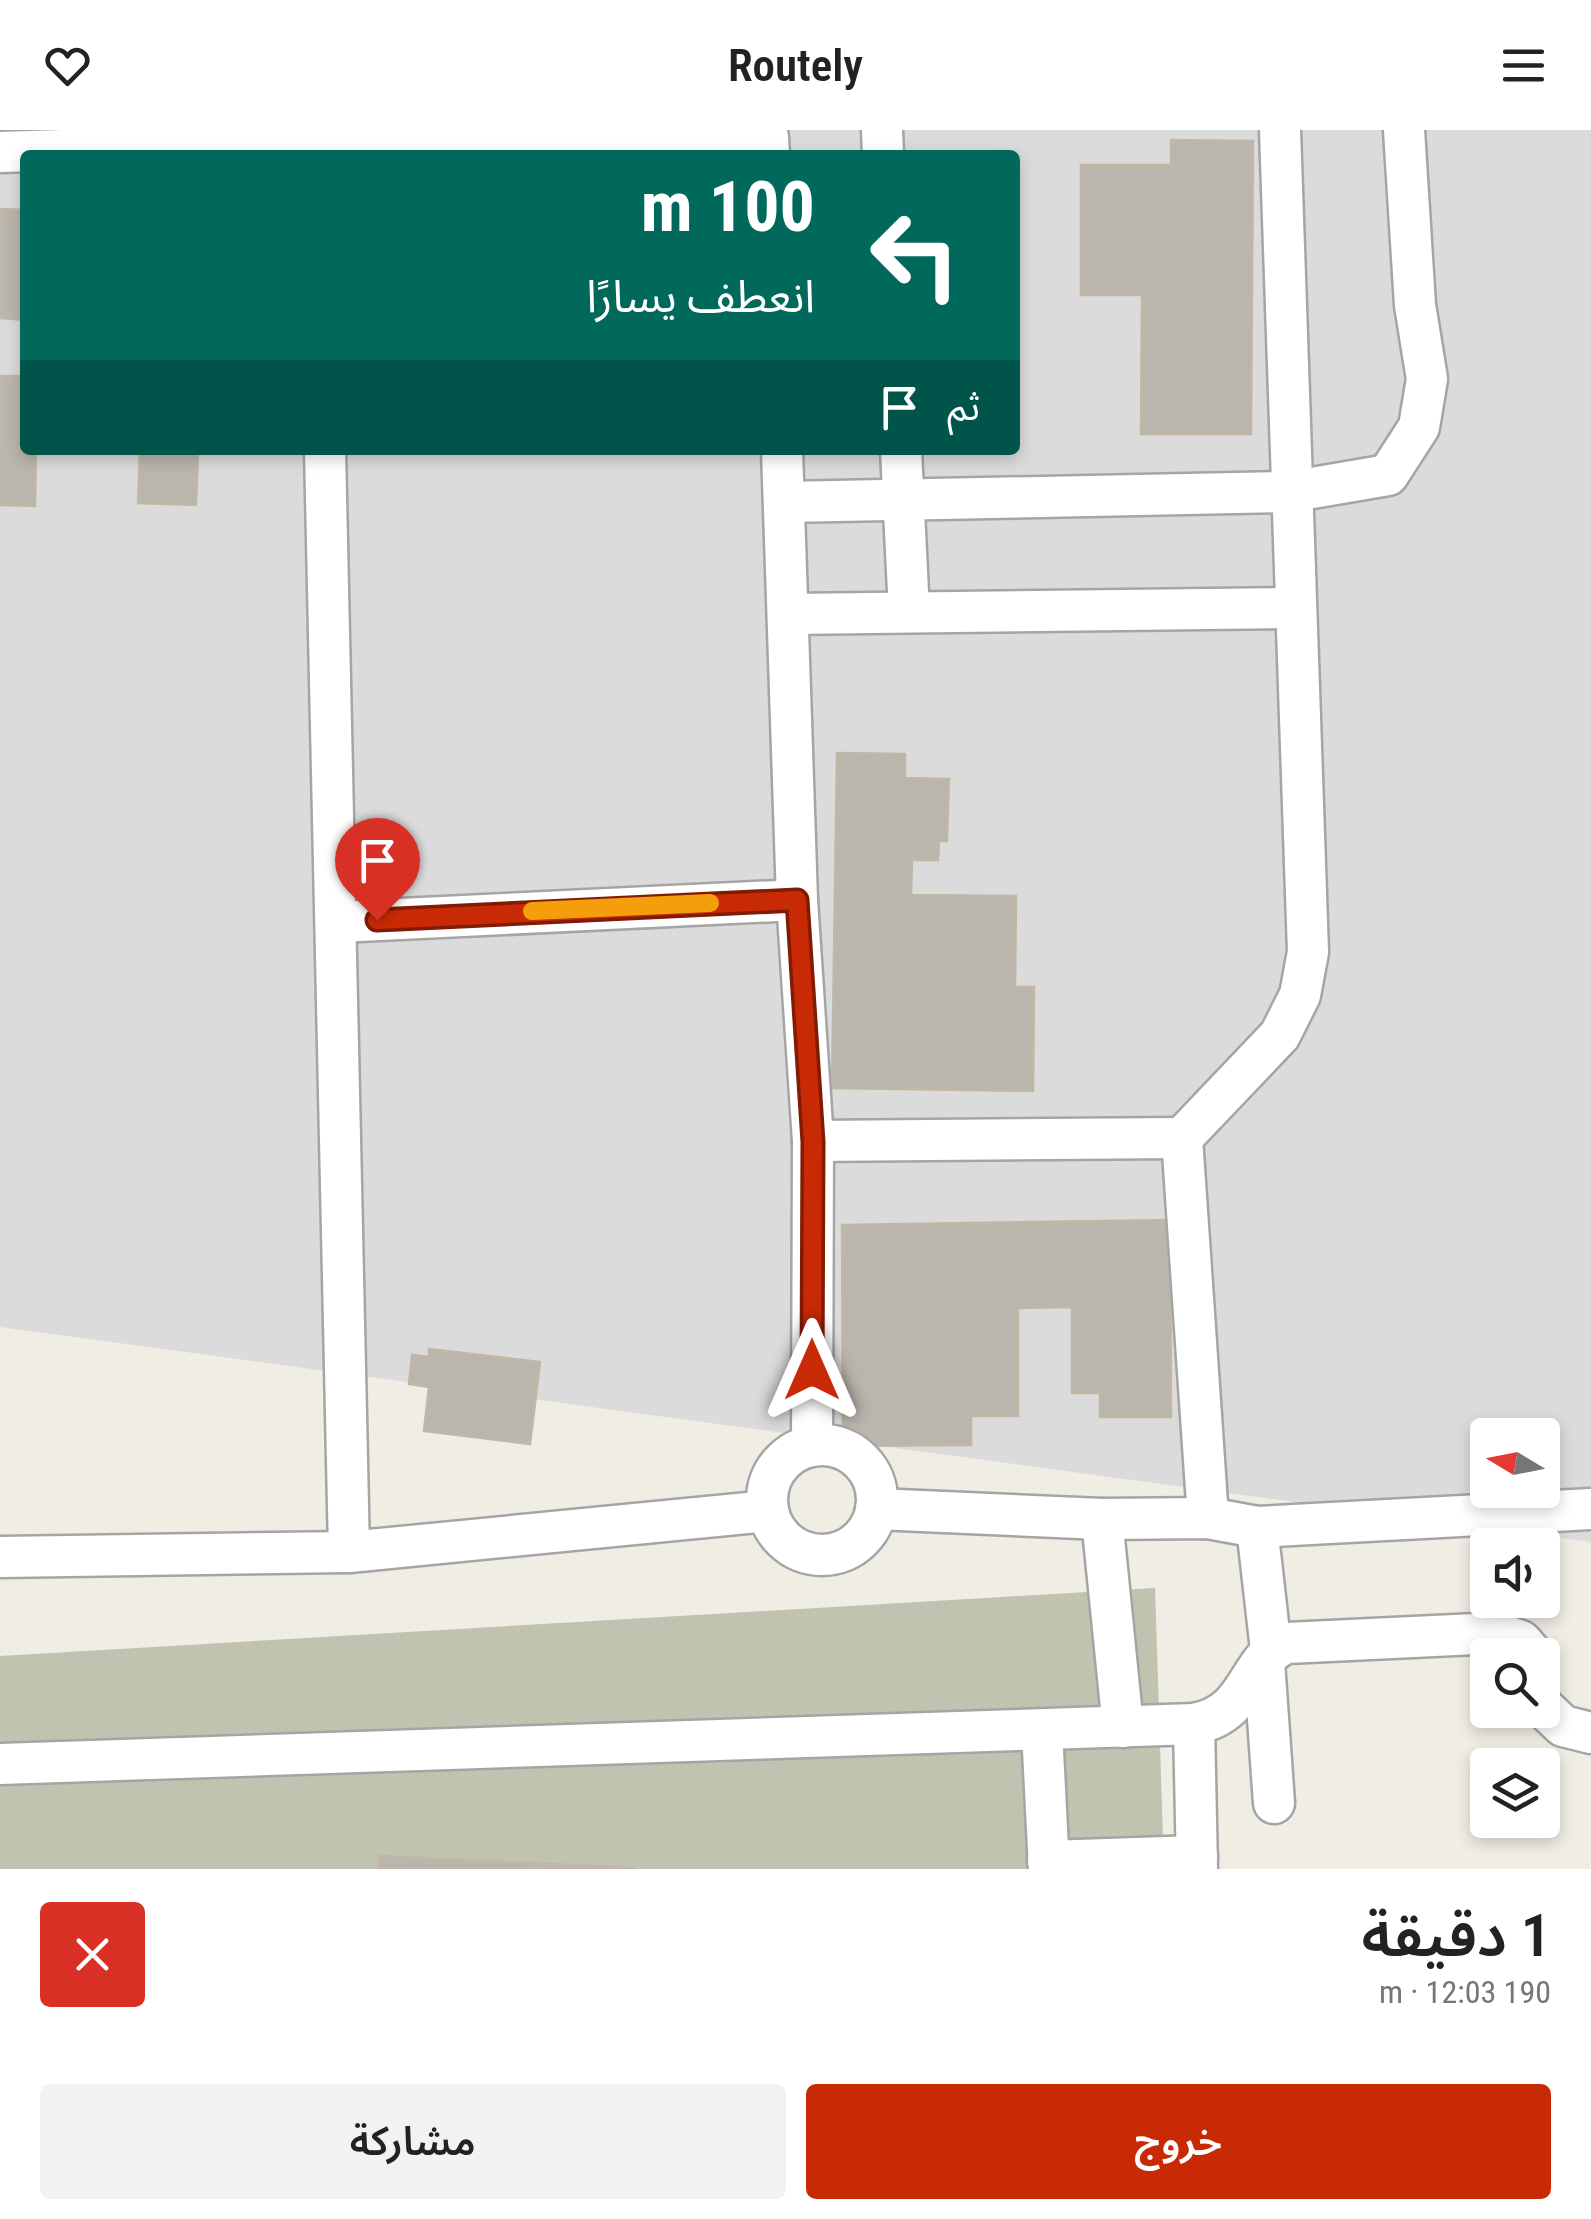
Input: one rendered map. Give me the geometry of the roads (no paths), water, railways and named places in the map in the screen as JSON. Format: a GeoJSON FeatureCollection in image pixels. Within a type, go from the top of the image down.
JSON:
{"type":"FeatureCollection","features":[{"type":"Feature","properties":{"kind":"street"},"geometry":{"type":"LineString","coordinates":[[813,1142],[1182,1138],[1280,1035],[1304,981],[1308,937],[1289,492],[1280,130]]}},
{"type":"Feature","properties":{"kind":"street"},"geometry":{"type":"LineString","coordinates":[[784,502],[1289,492],[1388,475],[1419,427],[1427,379],[1415,305],[1404,130]]}},
{"type":"Feature","properties":{"kind":"street"},"geometry":{"type":"LineString","coordinates":[[63,150],[317,142],[768,140]]}},
{"type":"Feature","properties":{"kind":"street"},"geometry":{"type":"LineString","coordinates":[[326,455],[349,1552]]}},
{"type":"Feature","properties":{"kind":"street"},"geometry":{"type":"LineString","coordinates":[[782,455],[797,900],[813,1142],[812,1446]]}},
{"type":"Feature","properties":{"kind":"street"},"geometry":{"type":"LineString","coordinates":[[901,455],[909,612]]}},
{"type":"Feature","properties":{"kind":"street"},"geometry":{"type":"LineString","coordinates":[[788,614],[1294,608]]}},
{"type":"Feature","properties":{"kind":"street"},"geometry":{"type":"LineString","coordinates":[[338,922],[797,900]]}},
{"type":"Feature","properties":{"kind":"street"},"geometry":{"type":"LineString","coordinates":[[1182,1138],[1208,1518]]}},
{"type":"Feature","properties":{"kind":"street"},"geometry":{"type":"LineString","coordinates":[[830,1445],[860,1461],[871,1476],[876,1509],[871,1525],[848,1549],[815,1555],[785,1542],[768,1511],[772,1476],[796,1451],[830,1445]]}},
{"type":"Feature","properties":{"kind":"street"},"geometry":{"type":"LineString","coordinates":[[876,1509],[1102,1519],[1208,1518],[1257,1527],[1591,1510]]}},
{"type":"Feature","properties":{"kind":"street"},"geometry":{"type":"LineString","coordinates":[[0,1557],[349,1552],[768,1511]]}},
{"type":"Feature","properties":{"kind":"street"},"geometry":{"type":"LineString","coordinates":[[1102,1519],[1124,1727]]}},
{"type":"Feature","properties":{"kind":"street"},"geometry":{"type":"LineString","coordinates":[[1257,1527],[1268,1656],[1274,1803]]}},
{"type":"Feature","properties":{"kind":"street"},"geometry":{"type":"LineString","coordinates":[[0,1764],[1194,1724],[1232,1708],[1268,1656],[1299,1642],[1497,1633],[1515,1638]]}},
{"type":"Feature","properties":{"kind":"street"},"geometry":{"type":"LineString","coordinates":[[1560,1723],[1591,1733]]}},
{"type":"Feature","properties":{"kind":"street"},"geometry":{"type":"LineString","coordinates":[[1042,1730],[1048,1865],[1197,1862],[1194,1724]]}}]}
